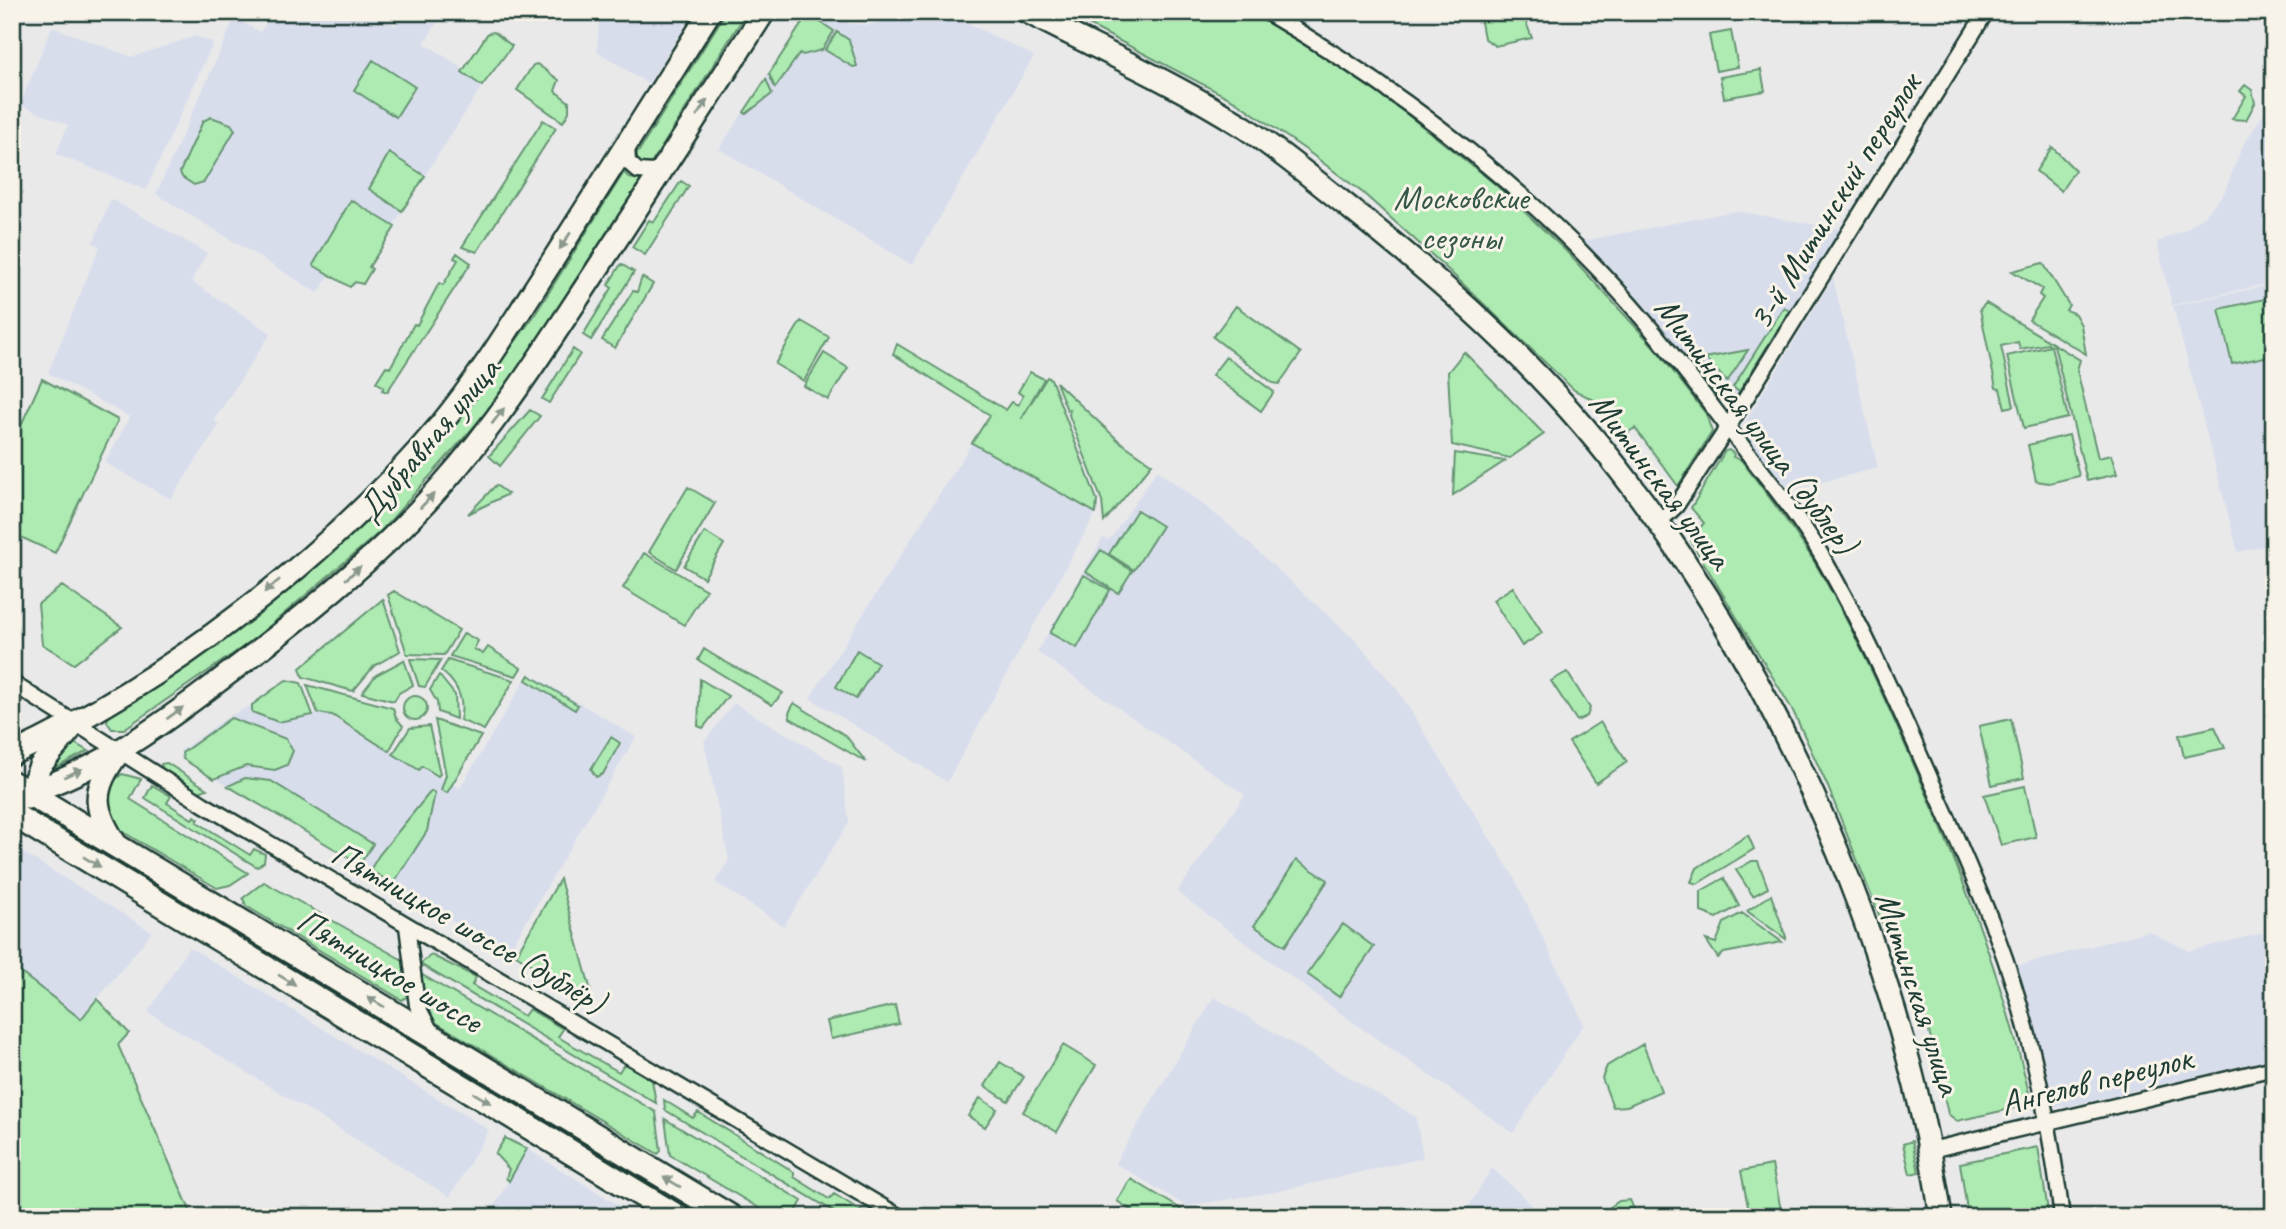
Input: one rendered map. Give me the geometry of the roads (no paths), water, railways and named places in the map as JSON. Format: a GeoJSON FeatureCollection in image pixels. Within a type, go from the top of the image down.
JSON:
{"type":"FeatureCollection","features":[{"type":"Feature","properties":{"kind":"main road","name":"Дубравная улица"},"geometry":{"type":"LineString","coordinates":[[12,754],[75,725],[235,617],[357,513],[397,475],[480,373],[710,12]]}},
{"type":"Feature","properties":{"kind":"main road","name":"Дубравная улица"},"geometry":{"type":"LineString","coordinates":[[17,791],[119,752],[283,633],[367,561],[441,487],[515,395],[665,165],[750,23],[764,12]]}},
{"type":"Feature","properties":{"kind":"main road","name":"Митинская улица"},"geometry":{"type":"LineString","coordinates":[[1027,12],[1189,95],[1245,128],[1366,220],[1424,269],[1540,378],[1658,523],[1714,608],[1774,716],[1834,844],[1893,1003],[1931,1150],[1941,1217]]}},
{"type":"Feature","properties":{"kind":"main road","name":"Дубравная улица"},"geometry":{"type":"LineString","coordinates":[[17,791],[75,725]]}},
{"type":"Feature","properties":{"kind":"main road"},"geometry":{"type":"LineString","coordinates":[[118,847],[102,821],[97,805],[104,772],[119,752]]}},
{"type":"Feature","properties":{"kind":"main road"},"geometry":{"type":"LineString","coordinates":[[17,791],[34,827]]}},
{"type":"Feature","properties":{"kind":"main road","name":"Пятницкое шоссе"},"geometry":{"type":"LineString","coordinates":[[17,791],[118,847],[731,1217]]}},
{"type":"Feature","properties":{"kind":"main road","name":"Пятницкое шоссе"},"geometry":{"type":"LineString","coordinates":[[12,814],[678,1217]]}},
{"type":"Feature","properties":{"kind":"street","name":"Митинская улица (дублер)"},"geometry":{"type":"LineString","coordinates":[[1266,12],[1331,50],[1393,94],[1510,186],[1589,259],[1638,313],[1728,427],[1817,548],[1885,675],[1998,939],[2014,989],[2046,1123],[2062,1217]]}},
{"type":"Feature","properties":{"kind":"street","name":"3-й Митинский переулок"},"geometry":{"type":"LineString","coordinates":[[1658,523],[1676,506],[1728,427],[1986,12]]}},
{"type":"Feature","properties":{"kind":"street"},"geometry":{"type":"LineString","coordinates":[[629,141],[626,155],[635,170],[648,173],[665,165]]}},
{"type":"Feature","properties":{"kind":"street","name":"Пятницкое шоссе (дублёр)"},"geometry":{"type":"LineString","coordinates":[[12,682],[75,725],[407,926],[900,1217]]}},
{"type":"Feature","properties":{"kind":"street"},"geometry":{"type":"LineString","coordinates":[[407,926],[417,1005],[435,1038]]}},
{"type":"Feature","properties":{"kind":"street","name":"Ангелов переулок"},"geometry":{"type":"LineString","coordinates":[[1931,1150],[2274,1068]]}},
{"type":"Feature","properties":{"kind":"park label","name":"Московские сезоны"},"geometry":{"type":"Point","coordinates":[1461,217]}}]}
